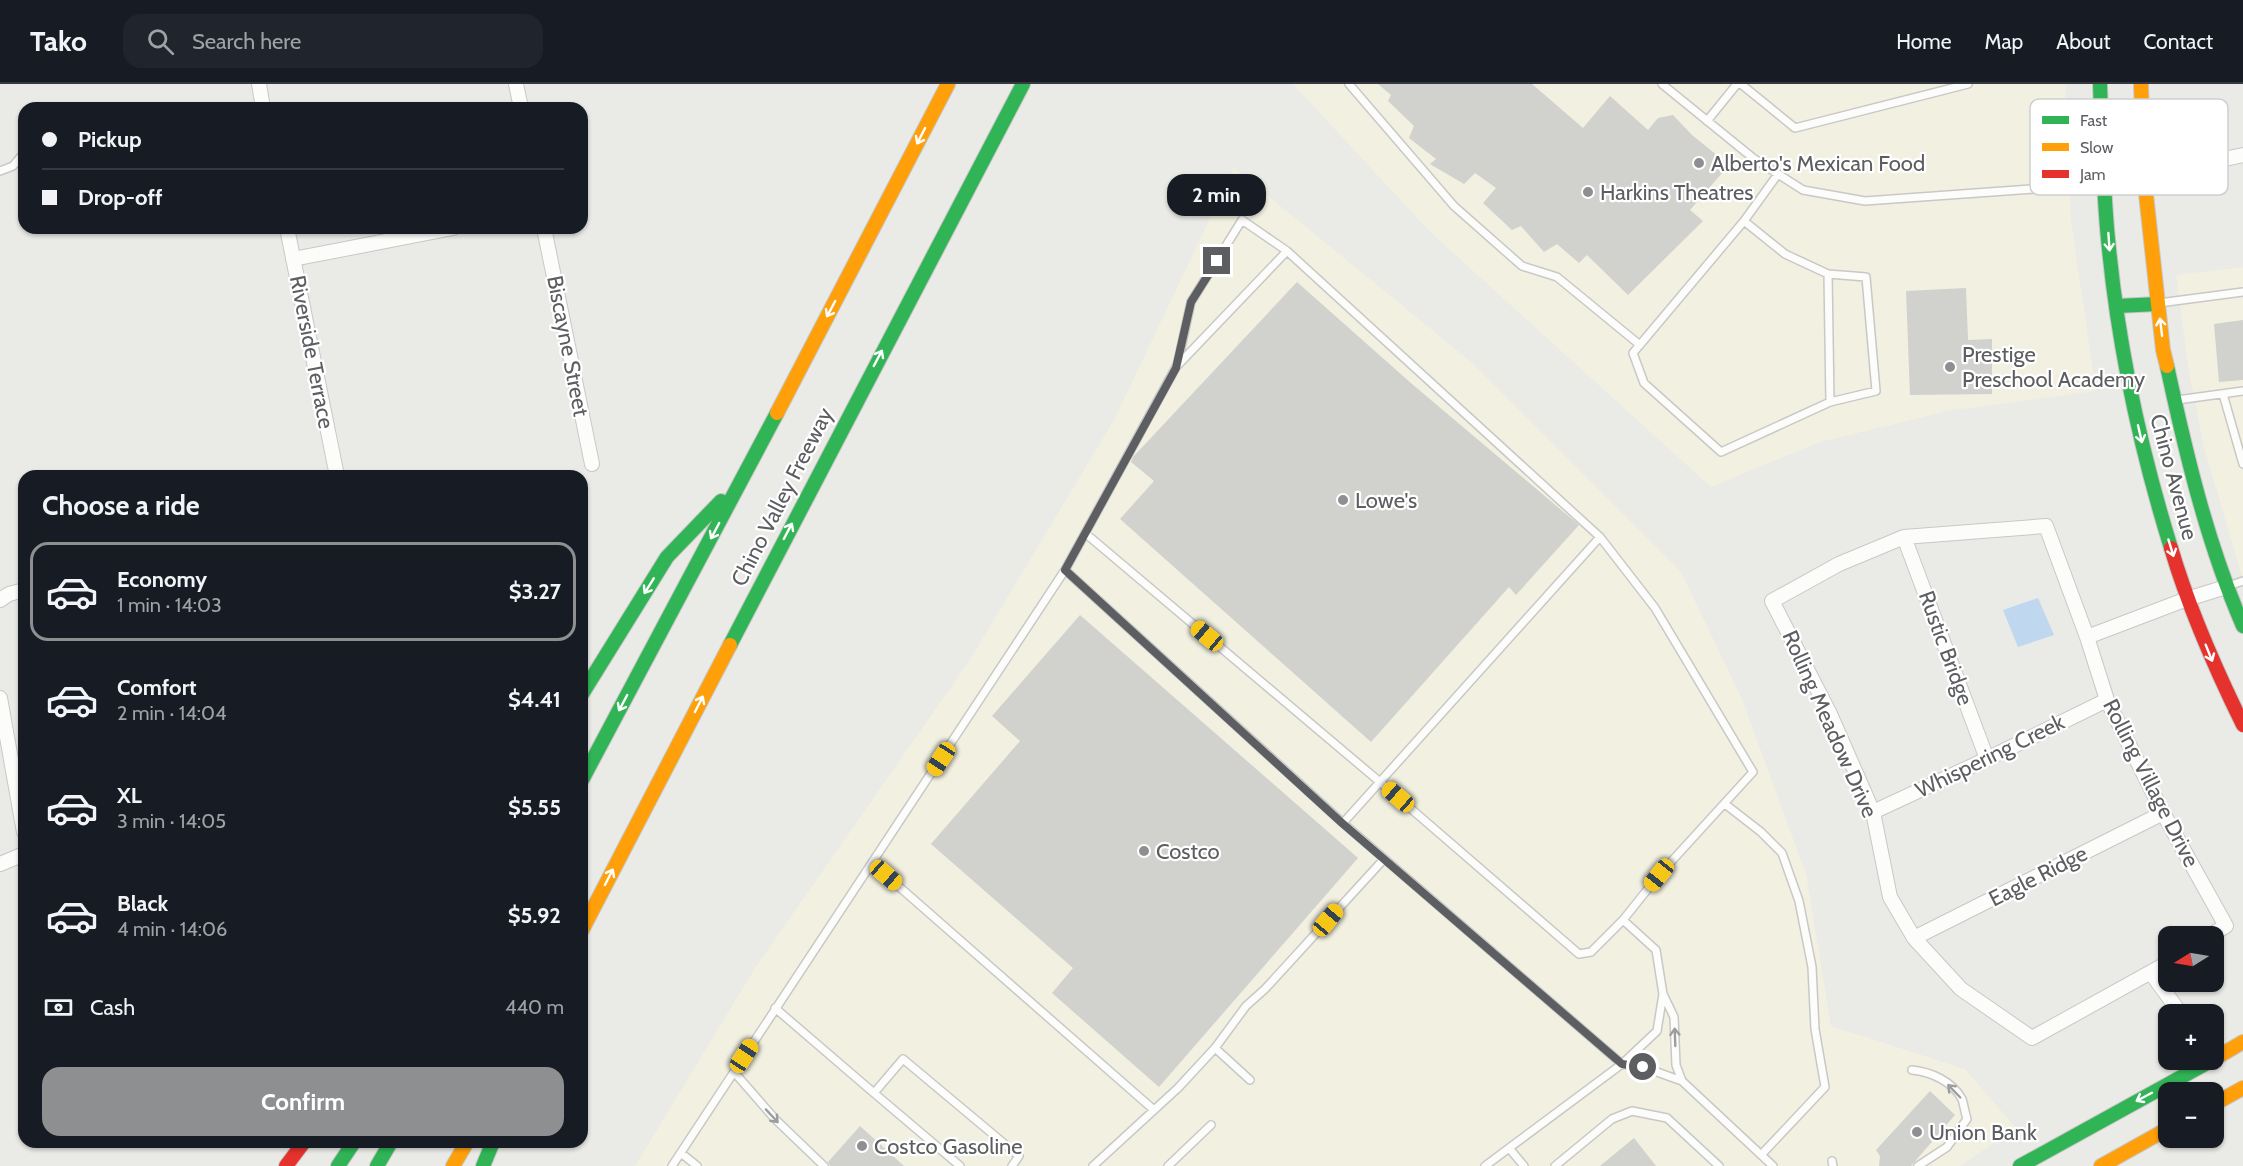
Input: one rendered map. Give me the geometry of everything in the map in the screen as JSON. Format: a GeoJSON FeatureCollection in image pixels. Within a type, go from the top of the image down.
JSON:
{"type":"FeatureCollection","features":[{"type":"Feature","properties":{"kind":"main road","name":"Chino Valley Freeway"},"geometry":{"type":"LineString","coordinates":[[588,769],[742,480],[948,84]]}},
{"type":"Feature","properties":{"kind":"main road","name":"Chino Valley Freeway"},"geometry":{"type":"LineString","coordinates":[[588,918],[1023,84]]}},
{"type":"Feature","properties":{"kind":"main road","name":"Chino Avenue"},"geometry":{"type":"LineString","coordinates":[[2100,84],[2101,99]]}},
{"type":"Feature","properties":{"kind":"main road","name":"Chino Avenue"},"geometry":{"type":"LineString","coordinates":[[2141,84],[2141,99]]}},
{"type":"Feature","properties":{"kind":"main road","name":"Chino Avenue"},"geometry":{"type":"LineString","coordinates":[[2106,195],[2111,269],[2129,385],[2155,496],[2187,599],[2220,680],[2243,725]]}},
{"type":"Feature","properties":{"kind":"main road","name":"Chino Avenue"},"geometry":{"type":"LineString","coordinates":[[2146,195],[2163,350],[2174,400],[2189,466],[2226,587],[2243,626]]}},
{"type":"Feature","properties":{"kind":"main road"},"geometry":{"type":"LineString","coordinates":[[2117,306],[2158,304]]}},
{"type":"Feature","properties":{"kind":"main road"},"geometry":{"type":"LineString","coordinates":[[588,684],[667,558],[742,480]]}},
{"type":"Feature","properties":{"kind":"main road"},"geometry":{"type":"LineString","coordinates":[[2224,1053],[2243,1042]]}},
{"type":"Feature","properties":{"kind":"main road"},"geometry":{"type":"LineString","coordinates":[[2020,1166],[2194,1070]]}},
{"type":"Feature","properties":{"kind":"main road"},"geometry":{"type":"LineString","coordinates":[[2224,1098],[2243,1088]]}},
{"type":"Feature","properties":{"kind":"main road"},"geometry":{"type":"LineString","coordinates":[[2101,1166],[2158,1134]]}},
{"type":"Feature","properties":{"kind":"main road"},"geometry":{"type":"LineString","coordinates":[[286,1166],[300,1148]]}},
{"type":"Feature","properties":{"kind":"main road"},"geometry":{"type":"LineString","coordinates":[[338,1166],[350,1148]]}},
{"type":"Feature","properties":{"kind":"main road"},"geometry":{"type":"LineString","coordinates":[[377,1166],[388,1148]]}},
{"type":"Feature","properties":{"kind":"main road"},"geometry":{"type":"LineString","coordinates":[[453,1166],[464,1148]]}},
{"type":"Feature","properties":{"kind":"main road"},"geometry":{"type":"LineString","coordinates":[[483,1166],[490,1148]]}},
{"type":"Feature","properties":{"kind":"street"},"geometry":{"type":"LineString","coordinates":[[259,84],[262,102]]}},
{"type":"Feature","properties":{"kind":"street"},"geometry":{"type":"LineString","coordinates":[[516,84],[520,102]]}},
{"type":"Feature","properties":{"kind":"street"},"geometry":{"type":"LineString","coordinates":[[2228,158],[2243,155]]}},
{"type":"Feature","properties":{"kind":"street","name":"Riverside Terrace"},"geometry":{"type":"LineString","coordinates":[[288,234],[336,470]]}},
{"type":"Feature","properties":{"kind":"street"},"geometry":{"type":"LineString","coordinates":[[293,259],[422,234]]}},
{"type":"Feature","properties":{"kind":"street","name":"Biscayne Street"},"geometry":{"type":"LineString","coordinates":[[545,234],[591,464]]}},
{"type":"Feature","properties":{"kind":"street","name":"Rolling Village Drive"},"geometry":{"type":"LineString","coordinates":[[1904,537],[2046,526],[2087,637],[2107,700],[2163,813],[2226,926],[2224,927]]}},
{"type":"Feature","properties":{"kind":"street","name":"Rolling Meadow Drive"},"geometry":{"type":"LineString","coordinates":[[1904,537],[1839,564],[1772,601],[1830,714],[1873,812],[1890,897],[1914,938],[1961,989],[2032,1038],[2151,973]]}},
{"type":"Feature","properties":{"kind":"street","name":"Rustic Bridge"},"geometry":{"type":"LineString","coordinates":[[1904,537],[1987,759]]}},
{"type":"Feature","properties":{"kind":"street"},"geometry":{"type":"LineString","coordinates":[[2087,637],[2187,599],[2226,587]]}},
{"type":"Feature","properties":{"kind":"street"},"geometry":{"type":"LineString","coordinates":[[0,600],[18,592]]}},
{"type":"Feature","properties":{"kind":"street"},"geometry":{"type":"LineString","coordinates":[[0,698],[18,798]]}},
{"type":"Feature","properties":{"kind":"street","name":"Whispering Creek"},"geometry":{"type":"LineString","coordinates":[[1873,812],[2107,700]]}},
{"type":"Feature","properties":{"kind":"street","name":"Eagle Ridge"},"geometry":{"type":"LineString","coordinates":[[1914,938],[2163,813]]}},
{"type":"Feature","properties":{"kind":"street"},"geometry":{"type":"LineString","coordinates":[[0,864],[18,856]]}},
{"type":"Feature","properties":{"kind":"street"},"geometry":{"type":"LineString","coordinates":[[2158,969],[2151,973],[2174,1004]]}},
{"type":"Feature","properties":{"kind":"lane"},"geometry":{"type":"LineString","coordinates":[[1349,84],[1454,206],[1522,266],[1557,277],[1640,345]]}},
{"type":"Feature","properties":{"kind":"lane"},"geometry":{"type":"LineString","coordinates":[[1662,84],[1753,158],[1803,190],[1865,201],[2030,189]]}},
{"type":"Feature","properties":{"kind":"lane"},"geometry":{"type":"LineString","coordinates":[[1707,121],[1739,84],[1795,128],[1968,84]]}},
{"type":"Feature","properties":{"kind":"lane"},"geometry":{"type":"LineString","coordinates":[[0,171],[13,166],[18,160]]}},
{"type":"Feature","properties":{"kind":"lane"},"geometry":{"type":"LineString","coordinates":[[1744,221],[1785,254],[1828,273],[1866,277],[1876,391],[1830,402],[1721,452],[1644,383],[1633,353],[1744,221],[1778,174]]}},
{"type":"Feature","properties":{"kind":"lane"},"geometry":{"type":"LineString","coordinates":[[1086,533],[1579,954],[1591,952],[1623,920],[1659,875],[1753,772],[1655,608],[1600,537],[1287,251],[1242,220],[1191,302],[1176,368]]}},
{"type":"Feature","properties":{"kind":"lane"},"geometry":{"type":"LineString","coordinates":[[672,1166],[1065,570],[1176,368],[1287,251]]}},
{"type":"Feature","properties":{"kind":"lane"},"geometry":{"type":"LineString","coordinates":[[1828,273],[1830,402]]}},
{"type":"Feature","properties":{"kind":"lane"},"geometry":{"type":"LineString","coordinates":[[2158,304],[2243,292]]}},
{"type":"Feature","properties":{"kind":"lane"},"geometry":{"type":"LineString","coordinates":[[2174,400],[2243,392]]}},
{"type":"Feature","properties":{"kind":"lane"},"geometry":{"type":"LineString","coordinates":[[2223,394],[2243,464]]}},
{"type":"Feature","properties":{"kind":"lane"},"geometry":{"type":"LineString","coordinates":[[1342,823],[1600,537]]}},
{"type":"Feature","properties":{"kind":"lane"},"geometry":{"type":"LineString","coordinates":[[1065,570],[1342,823],[1622,1064],[1643,1067],[1682,1081],[1773,1166]]}},
{"type":"Feature","properties":{"kind":"lane"},"geometry":{"type":"LineString","coordinates":[[2226,587],[2243,581]]}},
{"type":"Feature","properties":{"kind":"lane"},"geometry":{"type":"LineString","coordinates":[[1725,804],[1761,832],[1782,853],[1799,901],[1812,967],[1815,1029],[1825,1087],[1761,1155]]}},
{"type":"Feature","properties":{"kind":"lane"},"geometry":{"type":"LineString","coordinates":[[1093,1166],[1154,1110],[1215,1048],[1246,1006],[1265,989],[1384,859]]}},
{"type":"Feature","properties":{"kind":"lane"},"geometry":{"type":"LineString","coordinates":[[872,863],[1154,1110]]}},
{"type":"Feature","properties":{"kind":"lane"},"geometry":{"type":"LineString","coordinates":[[1623,920],[1656,950],[1663,994],[1674,1017],[1676,1065],[1682,1081]]}},
{"type":"Feature","properties":{"kind":"lane"},"geometry":{"type":"LineString","coordinates":[[1485,1166],[1622,1064],[1657,1031],[1663,994]]}},
{"type":"Feature","properties":{"kind":"lane"},"geometry":{"type":"LineString","coordinates":[[775,1008],[799,1031],[958,1165]]}},
{"type":"Feature","properties":{"kind":"lane"},"geometry":{"type":"LineString","coordinates":[[1215,1048],[1250,1080]]}},
{"type":"Feature","properties":{"kind":"lane"},"geometry":{"type":"LineString","coordinates":[[874,1093],[903,1059],[1019,1156],[1012,1166]]}},
{"type":"Feature","properties":{"kind":"lane"},"geometry":{"type":"LineString","coordinates":[[1912,1070],[1928,1072],[1943,1080],[1961,1099],[1967,1119],[1947,1147],[1918,1166]]}},
{"type":"Feature","properties":{"kind":"lane"},"geometry":{"type":"LineString","coordinates":[[734,1072],[775,1119],[824,1166]]}},
{"type":"Feature","properties":{"kind":"lane"},"geometry":{"type":"LineString","coordinates":[[1555,1166],[1612,1119],[1632,1111],[1666,1118],[1719,1166]]}},
{"type":"Feature","properties":{"kind":"lane"},"geometry":{"type":"LineString","coordinates":[[1168,1166],[1211,1125]]}},
{"type":"Feature","properties":{"kind":"lane"},"geometry":{"type":"LineString","coordinates":[[1509,1148],[1524,1166]]}},
{"type":"Feature","properties":{"kind":"lane"},"geometry":{"type":"LineString","coordinates":[[681,1153],[697,1166]]}},
{"type":"Feature","properties":{"kind":"shaded area"},"geometry":{"type":"Polygon","coordinates":[[[1293,84],[2065,84],[2066,99],[2030,99],[2030,195],[2070,195],[2071,221],[2096,391],[1948,411],[1820,442],[1711,487],[1430,232],[1293,84]]]}},
{"type":"Feature","properties":{"kind":"shaded area"},"geometry":{"type":"Polygon","coordinates":[[[1234,168],[1470,361],[1681,572],[1742,699],[1806,874],[1831,1026],[1965,1069],[2016,1128],[1960,1166],[635,1166],[755,968],[969,661],[1114,420],[1234,168]]]}},
{"type":"Feature","properties":{"kind":"shaded area"},"geometry":{"type":"Polygon","coordinates":[[[2243,267],[2243,579],[2204,448],[2188,366],[2176,275],[2243,267]]]}},
{"type":"Feature","properties":{"kind":"water"},"geometry":{"type":"Polygon","coordinates":[[[2038,598],[2054,635],[2018,647],[2003,610],[2038,598]]]}},
{"type":"Feature","properties":{"kind":"building","name":"Harkins Theatres"},"geometry":{"type":"Polygon","coordinates":[[[1378,84],[1532,84],[1583,128],[1610,96],[1648,130],[1658,118],[1673,115],[1692,135],[1729,165],[1690,210],[1703,221],[1628,295],[1587,255],[1579,263],[1557,244],[1544,252],[1521,226],[1512,230],[1483,203],[1496,188],[1475,173],[1464,184],[1430,164],[1436,159],[1409,138],[1414,126],[1388,101],[1391,95],[1378,84]]]}},
{"type":"Feature","properties":{"kind":"building","name":"Lowe's"},"geometry":{"type":"Polygon","coordinates":[[[1297,282],[1412,384],[1579,525],[1516,595],[1509,587],[1371,742],[1120,519],[1154,481],[1131,462],[1133,457],[1297,282]]]}},
{"type":"Feature","properties":{"kind":"building","name":"Prestige Preschool Academy"},"geometry":{"type":"Polygon","coordinates":[[[1966,288],[1968,340],[1992,339],[1992,394],[1910,395],[1906,291],[1966,288]]]}},
{"type":"Feature","properties":{"kind":"building"},"geometry":{"type":"Polygon","coordinates":[[[2243,320],[2243,380],[2219,382],[2214,324],[2243,320]]]}},
{"type":"Feature","properties":{"kind":"building","name":"Costco"},"geometry":{"type":"Polygon","coordinates":[[[1080,615],[1358,858],[1159,1087],[1052,993],[1073,968],[931,844],[1020,741],[992,716],[1080,615]]]}},
{"type":"Feature","properties":{"kind":"building","name":"Union Bank"},"geometry":{"type":"Polygon","coordinates":[[[1930,1091],[1955,1115],[1911,1166],[1879,1166],[1880,1156],[1876,1150],[1930,1091]]]}},
{"type":"Feature","properties":{"kind":"building","name":"Costco Gasoline"},"geometry":{"type":"Polygon","coordinates":[[[860,1126],[904,1166],[830,1166],[828,1162],[860,1126]]]}},
{"type":"Feature","properties":{"kind":"building"},"geometry":{"type":"Polygon","coordinates":[[[1634,1138],[1656,1166],[1600,1166],[1634,1138]]]}},
{"type":"Feature","properties":{"kind":"traffic: fast"},"geometry":{"type":"LineString","coordinates":[[730,645],[1023,84]]}},
{"type":"Feature","properties":{"kind":"traffic: fast"},"geometry":{"type":"LineString","coordinates":[[2100,84],[2101,99]]}},
{"type":"Feature","properties":{"kind":"traffic: fast"},"geometry":{"type":"LineString","coordinates":[[2104,195],[2113,287],[2132,400],[2171,548]]}},
{"type":"Feature","properties":{"kind":"traffic: fast"},"geometry":{"type":"LineString","coordinates":[[2117,306],[2158,304]]}},
{"type":"Feature","properties":{"kind":"traffic: fast"},"geometry":{"type":"LineString","coordinates":[[2167,366],[2208,530],[2243,626]]}},
{"type":"Feature","properties":{"kind":"traffic: fast"},"geometry":{"type":"LineString","coordinates":[[588,769],[777,413]]}},
{"type":"Feature","properties":{"kind":"traffic: fast"},"geometry":{"type":"LineString","coordinates":[[588,684],[667,557],[721,501]]}},
{"type":"Feature","properties":{"kind":"traffic: fast"},"geometry":{"type":"LineString","coordinates":[[2020,1166],[2194,1070]]}},
{"type":"Feature","properties":{"kind":"traffic: fast"},"geometry":{"type":"LineString","coordinates":[[338,1166],[350,1148]]}},
{"type":"Feature","properties":{"kind":"traffic: fast"},"geometry":{"type":"LineString","coordinates":[[377,1166],[388,1148]]}},
{"type":"Feature","properties":{"kind":"traffic: fast"},"geometry":{"type":"LineString","coordinates":[[483,1166],[490,1148]]}},
{"type":"Feature","properties":{"kind":"traffic: slow"},"geometry":{"type":"LineString","coordinates":[[777,413],[948,84]]}},
{"type":"Feature","properties":{"kind":"traffic: slow"},"geometry":{"type":"LineString","coordinates":[[2141,84],[2141,99]]}},
{"type":"Feature","properties":{"kind":"traffic: slow"},"geometry":{"type":"LineString","coordinates":[[2146,195],[2163,350],[2167,366]]}},
{"type":"Feature","properties":{"kind":"traffic: slow"},"geometry":{"type":"LineString","coordinates":[[588,918],[730,645]]}},
{"type":"Feature","properties":{"kind":"traffic: slow"},"geometry":{"type":"LineString","coordinates":[[2224,1053],[2243,1042]]}},
{"type":"Feature","properties":{"kind":"traffic: slow"},"geometry":{"type":"LineString","coordinates":[[2224,1098],[2243,1088]]}},
{"type":"Feature","properties":{"kind":"traffic: slow"},"geometry":{"type":"LineString","coordinates":[[2101,1166],[2158,1134]]}},
{"type":"Feature","properties":{"kind":"traffic: slow"},"geometry":{"type":"LineString","coordinates":[[453,1166],[464,1148]]}},
{"type":"Feature","properties":{"kind":"traffic: jam"},"geometry":{"type":"LineString","coordinates":[[2171,548],[2203,638],[2243,725]]}},
{"type":"Feature","properties":{"kind":"traffic: jam"},"geometry":{"type":"LineString","coordinates":[[286,1166],[300,1148]]}},
{"type":"Feature","properties":{"kind":"place","name":"Alberto's Mexican Food"},"geometry":{"type":"Point","coordinates":[1699,163]}},
{"type":"Feature","properties":{"kind":"place","name":"Harkins Theatres"},"geometry":{"type":"Point","coordinates":[1588,192]}},
{"type":"Feature","properties":{"kind":"place","name":"Prestige Preschool Academy"},"geometry":{"type":"Point","coordinates":[1950,367]}},
{"type":"Feature","properties":{"kind":"place","name":"Lowe's"},"geometry":{"type":"Point","coordinates":[1343,500]}},
{"type":"Feature","properties":{"kind":"place","name":"Costco"},"geometry":{"type":"Point","coordinates":[1144,851]}},
{"type":"Feature","properties":{"kind":"place","name":"Union Bank"},"geometry":{"type":"Point","coordinates":[1917,1132]}},
{"type":"Feature","properties":{"kind":"place","name":"Costco Gasoline"},"geometry":{"type":"Point","coordinates":[862,1146]}},
{"type":"Feature","properties":{"kind":"route"},"geometry":{"type":"LineString","coordinates":[[1217,261],[1191,302],[1176,368],[1065,570],[1342,823],[1622,1064],[1643,1067]]}}]}
